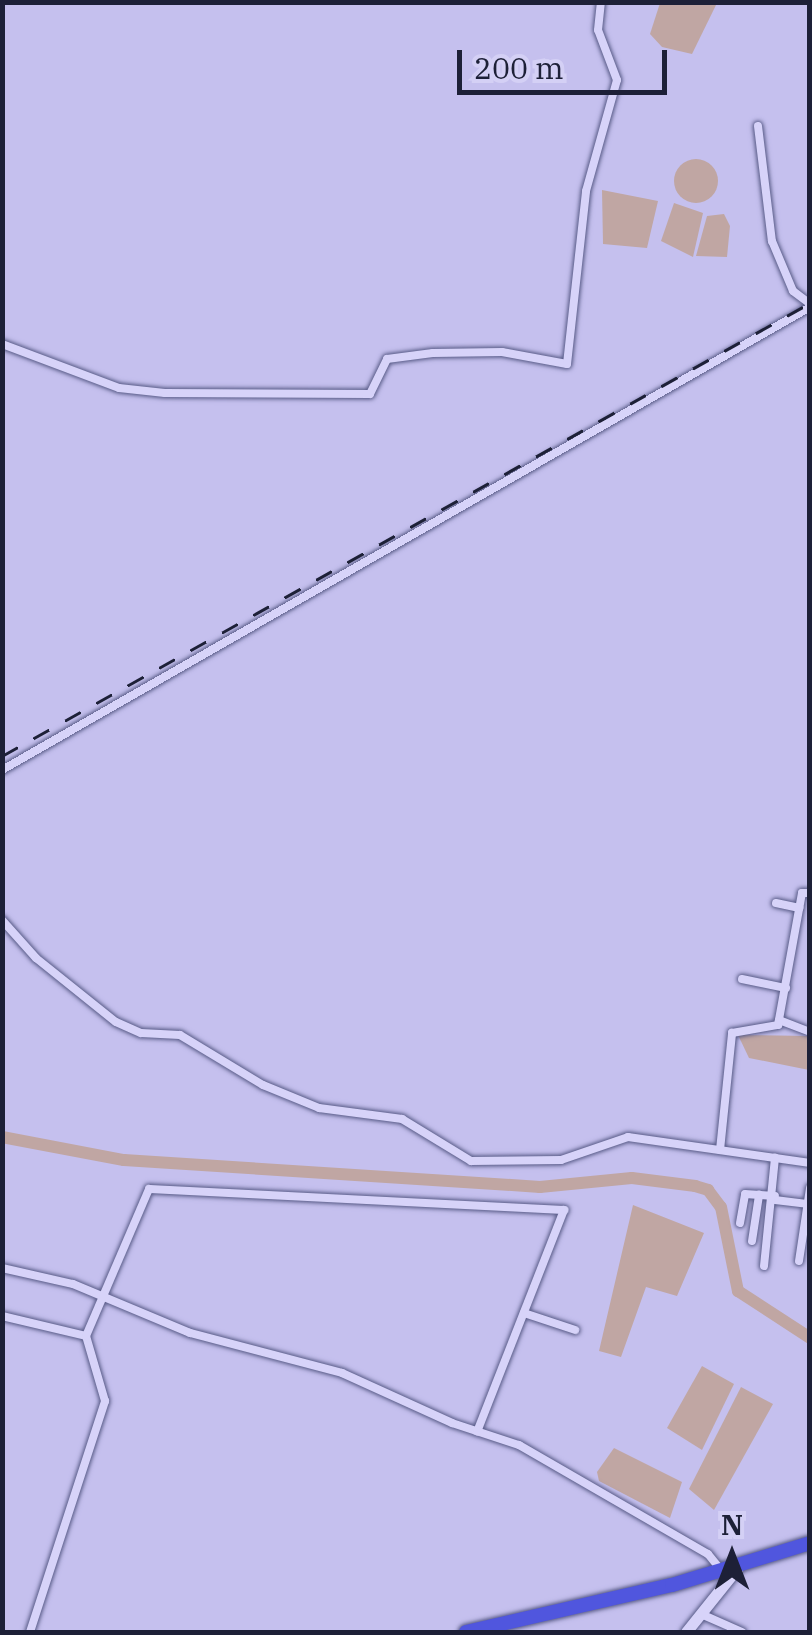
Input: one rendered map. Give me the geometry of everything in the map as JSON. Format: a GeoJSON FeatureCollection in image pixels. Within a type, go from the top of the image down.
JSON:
{"type":"FeatureCollection","features":[{"type":"Feature","properties":{"kind":"highway"},"geometry":{"type":"LineString","coordinates":[[466,1632],[730,1569],[810,1544]]}},
{"type":"Feature","properties":{"kind":"main road"},"geometry":{"type":"LineString","coordinates":[[686,1632],[730,1569]]}},
{"type":"Feature","properties":{"kind":"street"},"geometry":{"type":"LineString","coordinates":[[2,344],[119,388],[165,393],[370,394],[387,359],[433,353],[502,352],[567,364],[586,191],[617,80],[598,30],[601,2]]}},
{"type":"Feature","properties":{"kind":"street"},"geometry":{"type":"LineString","coordinates":[[2,770],[810,306],[793,291],[772,242],[758,126]]}},
{"type":"Feature","properties":{"kind":"street"},"geometry":{"type":"LineString","coordinates":[[779,1020],[799,908],[806,893],[798,880]]}},
{"type":"Feature","properties":{"kind":"street"},"geometry":{"type":"LineString","coordinates":[[776,903],[799,908]]}},
{"type":"Feature","properties":{"kind":"street"},"geometry":{"type":"LineString","coordinates":[[2,920],[36,958],[116,1022],[142,1033],[180,1035],[263,1085],[318,1108],[402,1119],[470,1162],[561,1160],[628,1136],[810,1163]]}},
{"type":"Feature","properties":{"kind":"street"},"geometry":{"type":"LineString","coordinates":[[742,979],[786,988]]}},
{"type":"Feature","properties":{"kind":"street"},"geometry":{"type":"LineString","coordinates":[[720,1150],[732,1033],[779,1020],[808,1031]]}},
{"type":"Feature","properties":{"kind":"street"},"geometry":{"type":"LineString","coordinates":[[764,1266],[775,1198],[776,1158]]}},
{"type":"Feature","properties":{"kind":"street"},"geometry":{"type":"LineString","coordinates":[[799,1261],[810,1188]]}},
{"type":"Feature","properties":{"kind":"street"},"geometry":{"type":"LineString","coordinates":[[30,1632],[104,1400],[86,1336],[149,1189],[564,1210],[477,1432]]}},
{"type":"Feature","properties":{"kind":"street"},"geometry":{"type":"LineString","coordinates":[[740,1223],[746,1194],[806,1204]]}},
{"type":"Feature","properties":{"kind":"street"},"geometry":{"type":"LineString","coordinates":[[752,1241],[758,1195]]}},
{"type":"Feature","properties":{"kind":"street"},"geometry":{"type":"LineString","coordinates":[[2,1268],[101,1295],[190,1333],[342,1373],[477,1432],[520,1445],[594,1484],[730,1569]]}},
{"type":"Feature","properties":{"kind":"street"},"geometry":{"type":"LineString","coordinates":[[524,1314],[574,1330]]}},
{"type":"Feature","properties":{"kind":"street"},"geometry":{"type":"LineString","coordinates":[[2,1316],[86,1336]]}},
{"type":"Feature","properties":{"kind":"street"},"geometry":{"type":"LineString","coordinates":[[700,1614],[742,1632]]}},
{"type":"Feature","properties":{"kind":"shaded area"},"geometry":{"type":"Polygon","coordinates":[[[660,3],[717,3],[692,54],[662,47],[650,34],[660,3]]]}},
{"type":"Feature","properties":{"kind":"shaded area"},"geometry":{"type":"Polygon","coordinates":[[[696,159],[711,166],[718,181],[711,196],[696,203],[681,196],[674,181],[681,166],[696,159]]]}},
{"type":"Feature","properties":{"kind":"shaded area"},"geometry":{"type":"Polygon","coordinates":[[[602,190],[658,201],[647,248],[603,244],[602,190]]]}},
{"type":"Feature","properties":{"kind":"shaded area"},"geometry":{"type":"Polygon","coordinates":[[[674,203],[703,213],[693,257],[661,241],[674,203]]]}},
{"type":"Feature","properties":{"kind":"shaded area"},"geometry":{"type":"Polygon","coordinates":[[[724,214],[730,226],[727,257],[696,256],[707,216],[724,214]]]}},
{"type":"Feature","properties":{"kind":"shaded area"},"geometry":{"type":"Polygon","coordinates":[[[738,1035],[809,1036],[809,1070],[749,1058],[738,1035]]]}},
{"type":"Feature","properties":{"kind":"shaded area"},"geometry":{"type":"Polygon","coordinates":[[[633,1205],[704,1233],[677,1296],[646,1287],[621,1357],[599,1351],[633,1205]]]}},
{"type":"Feature","properties":{"kind":"shaded area"},"geometry":{"type":"Polygon","coordinates":[[[702,1366],[734,1384],[702,1450],[667,1428],[702,1366]]]}},
{"type":"Feature","properties":{"kind":"shaded area"},"geometry":{"type":"Polygon","coordinates":[[[741,1387],[773,1404],[714,1510],[689,1489],[741,1387]]]}},
{"type":"Feature","properties":{"kind":"shaded area"},"geometry":{"type":"Polygon","coordinates":[[[614,1448],[682,1482],[670,1518],[599,1481],[597,1472],[614,1448]]]}},
{"type":"Feature","properties":{"kind":"waterway"},"geometry":{"type":"LineString","coordinates":[[2,1137],[124,1160],[540,1187],[632,1178],[695,1186],[708,1190],[721,1207],[738,1291],[810,1338]]}},
{"type":"Feature","properties":{"kind":"railway"},"geometry":{"type":"LineString","coordinates":[[2,756],[810,303]]}}]}
